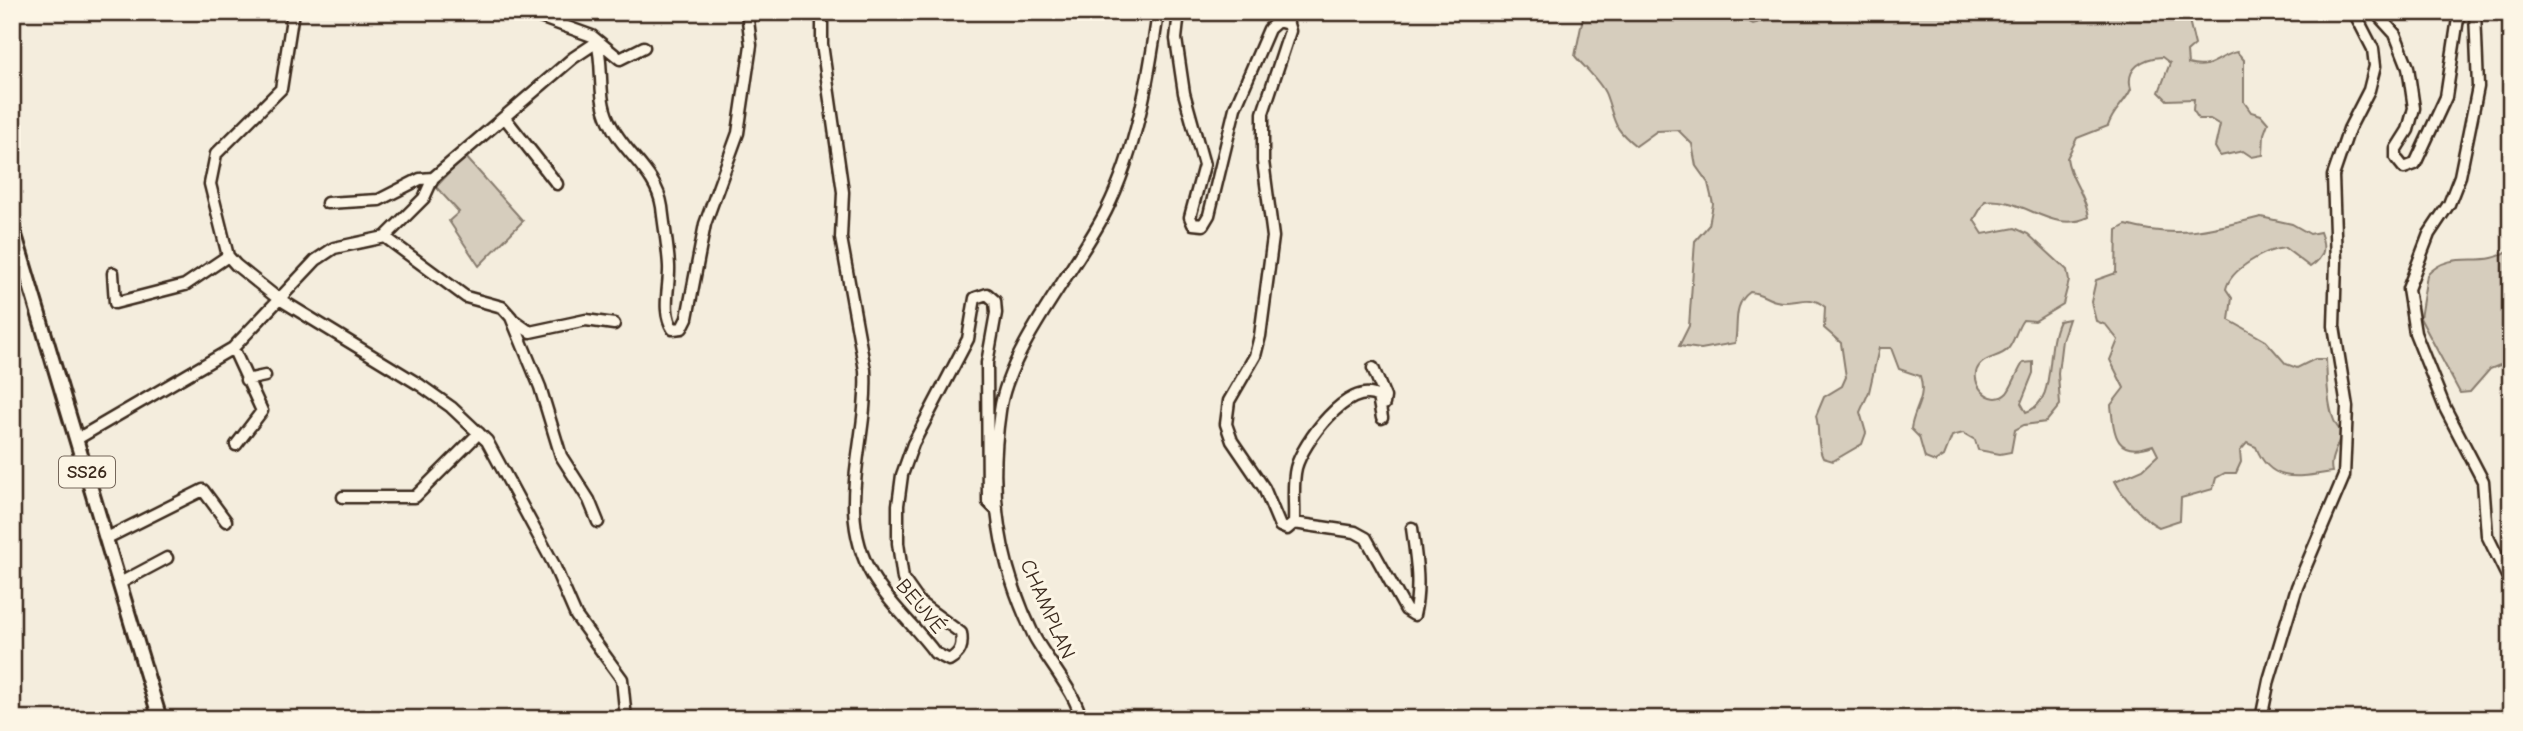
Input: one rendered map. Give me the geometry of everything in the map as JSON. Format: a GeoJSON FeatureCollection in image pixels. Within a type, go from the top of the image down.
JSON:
{"type":"FeatureCollection","features":[{"type":"Feature","properties":{"kind":"main road","name":"SS26"},"geometry":{"type":"LineString","coordinates":[[12,225],[160,719]]}},
{"type":"Feature","properties":{"kind":"street"},"geometry":{"type":"LineString","coordinates":[[293,12],[281,89],[259,115],[216,154],[212,167],[211,184],[228,256],[282,299],[420,385],[480,433],[498,459],[553,563],[576,616],[619,672],[626,695],[626,719]]}},
{"type":"Feature","properties":{"kind":"street"},"geometry":{"type":"LineString","coordinates":[[526,12],[585,34],[620,59],[645,47]]}},
{"type":"Feature","properties":{"kind":"street"},"geometry":{"type":"LineString","coordinates":[[597,42],[602,72],[601,88],[608,120],[621,143],[658,189],[668,262],[668,320],[673,329],[678,330],[687,318],[709,211],[738,133],[751,46],[747,12]]}},
{"type":"Feature","properties":{"kind":"street","name":"BEUVÉ"},"geometry":{"type":"LineString","coordinates":[[822,12],[822,44],[843,192],[841,238],[866,370],[852,518],[873,576],[935,653],[949,660],[956,656],[963,645],[961,633],[920,603],[903,579],[898,543],[898,505],[902,475],[912,444],[968,339],[975,298],[987,294],[995,301],[996,313],[987,363],[987,401],[988,502],[996,510]]}},
{"type":"Feature","properties":{"kind":"street"},"geometry":{"type":"LineString","coordinates":[[996,510],[995,472],[1000,409],[1009,371],[1072,271],[1119,182],[1150,68],[1158,12]]}},
{"type":"Feature","properties":{"kind":"street"},"geometry":{"type":"LineString","coordinates":[[1179,12],[1176,39],[1184,93],[1204,165],[1190,216],[1194,224],[1203,225],[1209,215],[1235,108],[1269,29],[1278,21],[1288,24],[1290,31],[1262,113],[1263,161],[1273,237],[1260,336],[1255,356],[1229,401],[1226,424],[1231,441],[1265,488],[1280,526],[1287,529],[1294,523],[1295,470],[1304,448],[1337,406],[1373,394],[1378,397],[1382,418],[1385,397],[1373,368]]}},
{"type":"Feature","properties":{"kind":"street"},"geometry":{"type":"LineString","coordinates":[[2260,719],[2290,608],[2344,476],[2347,407],[2334,326],[2336,262],[2333,176],[2349,130],[2369,90],[2375,66],[2374,49],[2354,12]]}},
{"type":"Feature","properties":{"kind":"street"},"geometry":{"type":"LineString","coordinates":[[2375,12],[2403,47],[2410,79],[2414,107],[2411,121],[2396,149],[2396,158],[2404,168],[2415,164],[2446,97],[2459,12]]}},
{"type":"Feature","properties":{"kind":"street"},"geometry":{"type":"LineString","coordinates":[[2475,12],[2478,87],[2460,176],[2449,204],[2425,243],[2408,289],[2415,333],[2445,408],[2483,481],[2487,535],[2511,584]]}},
{"type":"Feature","properties":{"kind":"street"},"geometry":{"type":"LineString","coordinates":[[77,439],[233,348],[316,260],[334,248],[385,237],[424,198],[433,178],[573,58],[597,42]]}},
{"type":"Feature","properties":{"kind":"street"},"geometry":{"type":"LineString","coordinates":[[505,118],[556,184]]}},
{"type":"Feature","properties":{"kind":"street"},"geometry":{"type":"LineString","coordinates":[[327,203],[379,200],[420,179],[433,178]]}},
{"type":"Feature","properties":{"kind":"street"},"geometry":{"type":"LineString","coordinates":[[385,237],[466,297],[502,307],[530,332],[586,320],[614,324]]}},
{"type":"Feature","properties":{"kind":"street"},"geometry":{"type":"LineString","coordinates":[[113,273],[115,303],[185,285],[228,256]]}},
{"type":"Feature","properties":{"kind":"street"},"geometry":{"type":"LineString","coordinates":[[511,317],[540,387],[561,456],[589,500],[598,522]]}},
{"type":"Feature","properties":{"kind":"street"},"geometry":{"type":"LineString","coordinates":[[233,348],[262,411],[236,445]]}},
{"type":"Feature","properties":{"kind":"street"},"geometry":{"type":"LineString","coordinates":[[246,380],[265,376]]}},
{"type":"Feature","properties":{"kind":"street"},"geometry":{"type":"LineString","coordinates":[[343,497],[415,497],[480,433]]}},
{"type":"Feature","properties":{"kind":"street"},"geometry":{"type":"LineString","coordinates":[[107,538],[203,490],[226,521]]}},
{"type":"Feature","properties":{"kind":"street","name":"CHAMPLAN"},"geometry":{"type":"LineString","coordinates":[[996,510],[1003,556],[1015,595],[1035,639],[1081,713],[1080,719]]}},
{"type":"Feature","properties":{"kind":"street"},"geometry":{"type":"LineString","coordinates":[[1294,523],[1355,532],[1366,538],[1406,610],[1413,615],[1417,601],[1417,566],[1412,527]]}},
{"type":"Feature","properties":{"kind":"street"},"geometry":{"type":"LineString","coordinates":[[120,583],[167,558]]}},
{"type":"Feature","properties":{"kind":"shaded area"},"geometry":{"type":"Polygon","coordinates":[[[1584,12],[1684,12],[1692,16],[1734,14],[1753,24],[1773,18],[1779,12],[2187,12],[2195,45],[2187,52],[2188,64],[2203,66],[2237,52],[2244,60],[2244,102],[2251,112],[2261,115],[2268,123],[2264,134],[2263,155],[2252,157],[2243,151],[2220,156],[2215,147],[2220,125],[2210,119],[2199,119],[2193,110],[2194,99],[2167,100],[2159,92],[2170,63],[2162,57],[2148,59],[2137,65],[2131,75],[2131,89],[2108,126],[2077,138],[2067,158],[2089,217],[2062,221],[2012,204],[1985,201],[1974,220],[1983,234],[2015,228],[2028,234],[2067,270],[2069,281],[2063,304],[2035,321],[2023,320],[2008,349],[1985,360],[1979,366],[1976,372],[1978,386],[1988,396],[2001,397],[2009,390],[2023,363],[2033,362],[2033,373],[2021,403],[2026,412],[2036,406],[2047,387],[2052,346],[2059,321],[2069,319],[2062,340],[2058,373],[2060,405],[2046,422],[2024,425],[2015,430],[2011,452],[2000,454],[1978,450],[1975,440],[1963,433],[1952,436],[1944,456],[1935,462],[1925,458],[1919,437],[1911,429],[1921,397],[1920,376],[1899,369],[1891,348],[1879,348],[1869,392],[1860,412],[1866,433],[1862,444],[1833,461],[1823,458],[1821,453],[1816,416],[1824,397],[1842,386],[1846,377],[1841,343],[1824,328],[1825,307],[1813,300],[1783,302],[1750,292],[1738,309],[1735,343],[1701,349],[1679,346],[1689,326],[1695,241],[1709,225],[1713,204],[1708,183],[1696,166],[1692,144],[1678,130],[1657,131],[1636,146],[1618,128],[1604,90],[1575,56],[1584,12]]]}},
{"type":"Feature","properties":{"kind":"shaded area"},"geometry":{"type":"Polygon","coordinates":[[[465,156],[523,221],[479,266],[449,221],[459,212],[436,187],[465,156]]]}},
{"type":"Feature","properties":{"kind":"shaded area"},"geometry":{"type":"Polygon","coordinates":[[[2261,217],[2292,224],[2310,234],[2320,232],[2323,252],[2319,260],[2310,267],[2285,248],[2259,256],[2241,268],[2226,289],[2232,298],[2229,320],[2266,341],[2286,364],[2297,368],[2315,359],[2326,359],[2330,408],[2341,431],[2332,461],[2332,472],[2308,476],[2278,473],[2262,459],[2256,447],[2247,443],[2240,451],[2241,462],[2236,473],[2225,473],[2216,478],[2213,489],[2181,498],[2180,520],[2159,527],[2134,507],[2115,481],[2143,469],[2158,455],[2153,445],[2131,449],[2124,446],[2116,435],[2111,405],[2124,388],[2110,360],[2118,340],[2106,325],[2096,321],[2091,302],[2096,280],[2116,273],[2117,230],[2126,225],[2178,232],[2226,226],[2261,217]]]}},
{"type":"Feature","properties":{"kind":"shaded area"},"geometry":{"type":"Polygon","coordinates":[[[2511,248],[2511,374],[2500,365],[2490,369],[2470,392],[2460,393],[2420,318],[2427,275],[2437,266],[2448,262],[2491,258],[2511,248]]]}}]}
